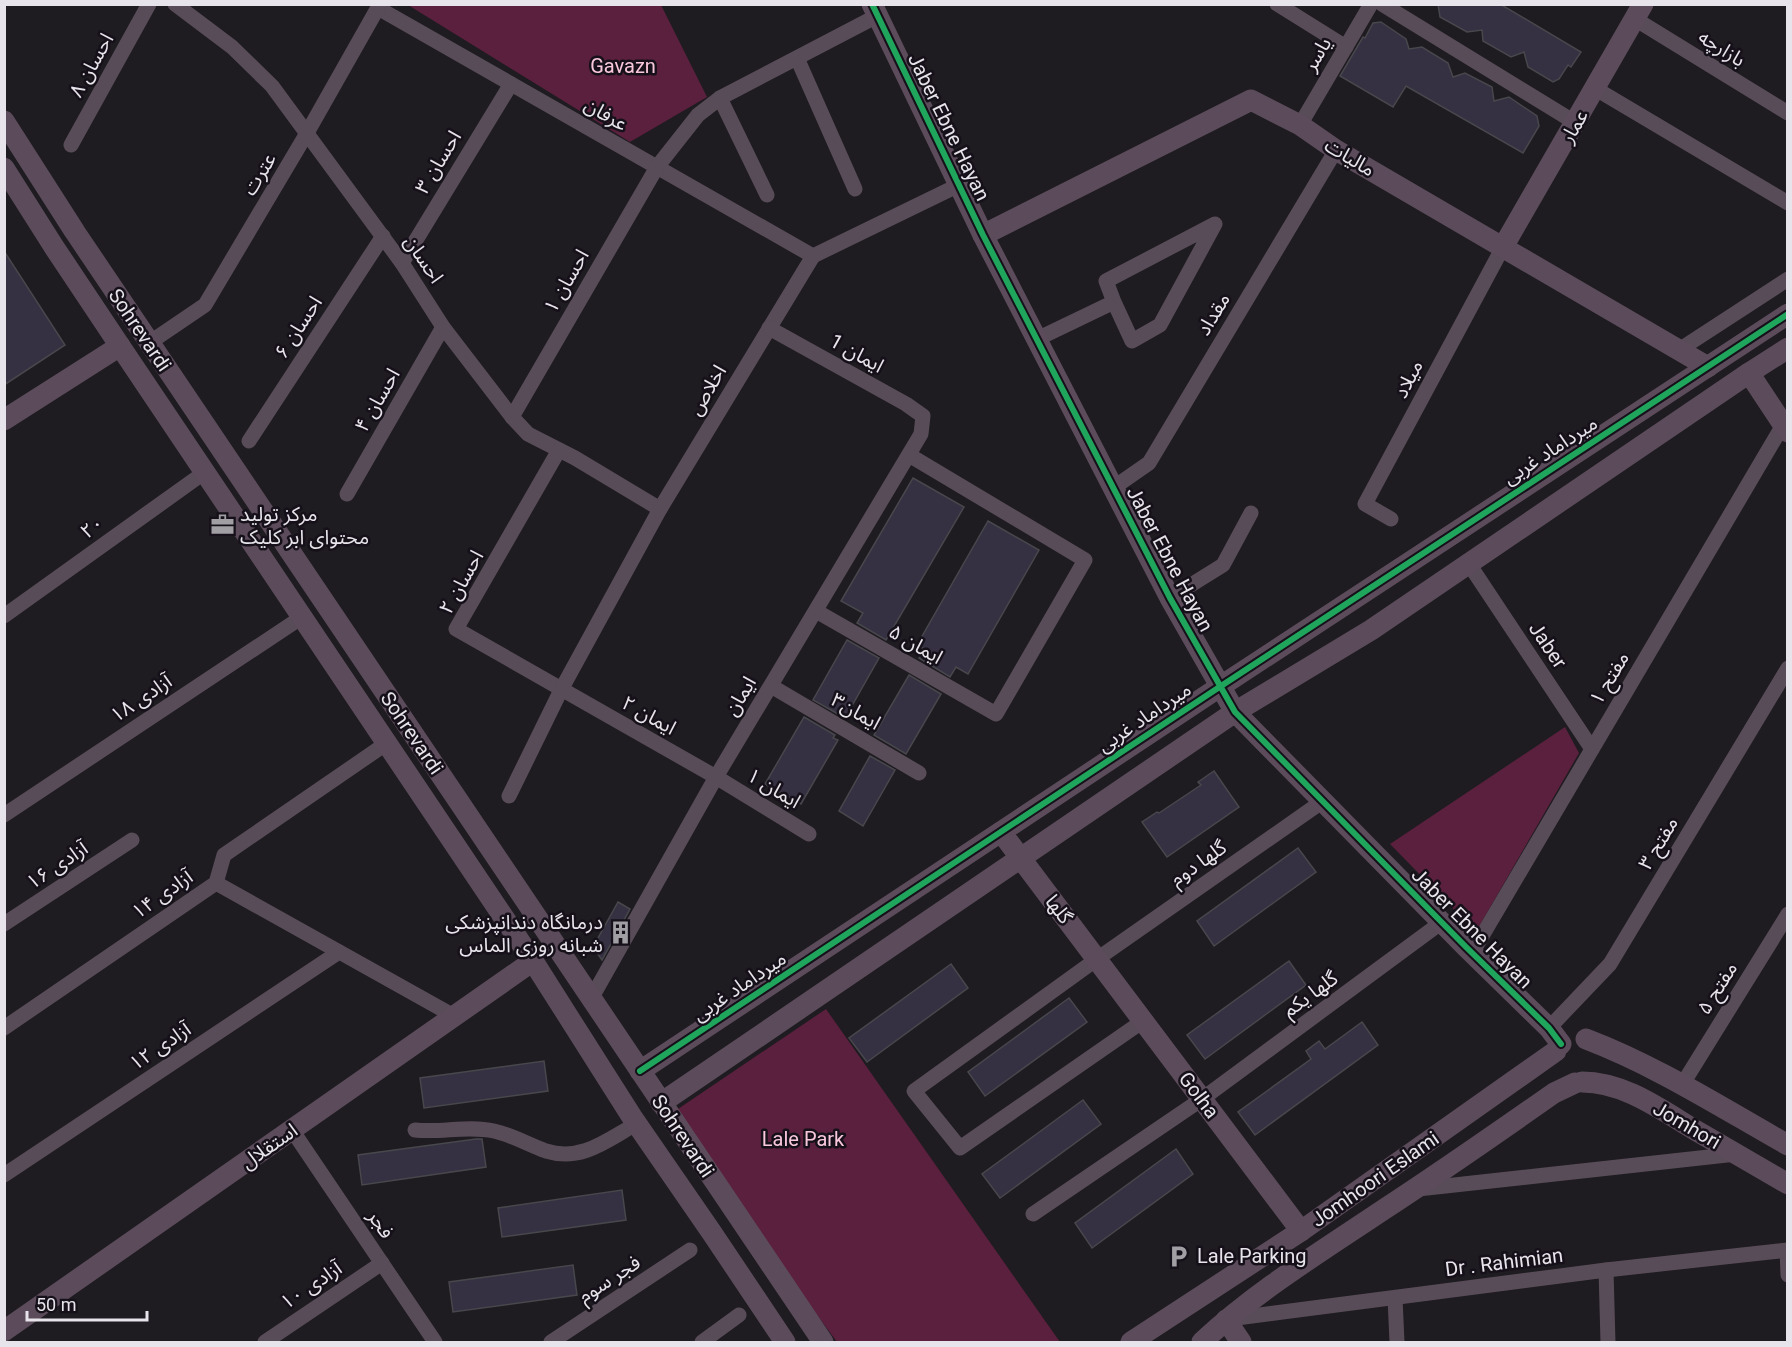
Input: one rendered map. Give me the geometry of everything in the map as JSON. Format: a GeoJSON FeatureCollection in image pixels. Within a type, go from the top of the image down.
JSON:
{"type":"FeatureCollection","features":[{"type":"Feature","properties":{"kind":"street","name":"احسان ۸"},"geometry":{"type":"LineString","coordinates":[[71,145],[148,4]]}},
{"type":"Feature","properties":{"kind":"street","name":"احسان"},"geometry":{"type":"LineString","coordinates":[[175,4],[232,47],[272,86],[402,263],[443,327],[512,417],[528,434],[660,509]]}},
{"type":"Feature","properties":{"kind":"street"},"geometry":{"type":"LineString","coordinates":[[1277,4],[1346,47]]}},
{"type":"Feature","properties":{"kind":"street","name":"یاسر"},"geometry":{"type":"LineString","coordinates":[[1299,125],[1371,4]]}},
{"type":"Feature","properties":{"kind":"street"},"geometry":{"type":"LineString","coordinates":[[1382,4],[1576,123]]}},
{"type":"Feature","properties":{"kind":"street","name":"عترت"},"geometry":{"type":"LineString","coordinates":[[149,342],[205,305],[379,6]]}},
{"type":"Feature","properties":{"kind":"street","name":"عرفان"},"geometry":{"type":"LineString","coordinates":[[379,6],[813,256]]}},
{"type":"Feature","properties":{"kind":"street","name":"احسان ۱"},"geometry":{"type":"LineString","coordinates":[[512,417],[657,167],[698,115],[720,98],[797,58],[874,10]]}},
{"type":"Feature","properties":{"kind":"street","name":"Jaber Ebne Hayan"},"geometry":{"type":"LineString","coordinates":[[874,10],[983,234],[1113,488],[1170,598],[1235,712],[1442,922],[1555,1041]]}},
{"type":"Feature","properties":{"kind":"street","name":"عمار"},"geometry":{"type":"LineString","coordinates":[[1503,247],[1639,12]]}},
{"type":"Feature","properties":{"kind":"street","name":"بازارچه"},"geometry":{"type":"LineString","coordinates":[[1639,12],[1788,113]]}},
{"type":"Feature","properties":{"kind":"street"},"geometry":{"type":"LineString","coordinates":[[797,58],[855,189]]}},
{"type":"Feature","properties":{"kind":"street","name":"احسان ۳"},"geometry":{"type":"LineString","coordinates":[[402,263],[511,84]]}},
{"type":"Feature","properties":{"kind":"street"},"geometry":{"type":"LineString","coordinates":[[1596,89],[1788,203]]}},
{"type":"Feature","properties":{"kind":"street"},"geometry":{"type":"LineString","coordinates":[[720,98],[767,195]]}},
{"type":"Feature","properties":{"kind":"street","name":"مالیات"},"geometry":{"type":"LineString","coordinates":[[983,234],[1251,100],[1299,125],[1336,150],[1708,367]]}},
{"type":"Feature","properties":{"kind":"street","name":"Sohrevardi"},"geometry":{"type":"LineString","coordinates":[[4,121],[75,232],[823,1342]]}},
{"type":"Feature","properties":{"kind":"street","name":"مقداد"},"geometry":{"type":"LineString","coordinates":[[1113,488],[1149,463],[1336,150]]}},
{"type":"Feature","properties":{"kind":"street","name":"Sohrevardi"},"geometry":{"type":"LineString","coordinates":[[4,168],[120,346],[533,961],[636,1124],[785,1342]]}},
{"type":"Feature","properties":{"kind":"street"},"geometry":{"type":"LineString","coordinates":[[813,256],[959,185]]}},
{"type":"Feature","properties":{"kind":"street"},"geometry":{"type":"LineString","coordinates":[[1215,224],[1160,325],[1132,341],[1114,302],[1106,281],[1215,224]]}},
{"type":"Feature","properties":{"kind":"street","name":"احسان ۶"},"geometry":{"type":"LineString","coordinates":[[249,441],[382,236]]}},
{"type":"Feature","properties":{"kind":"street","name":"میلاد"},"geometry":{"type":"LineString","coordinates":[[1391,519],[1365,504],[1503,247]]}},
{"type":"Feature","properties":{"kind":"street","name":"اخلاص"},"geometry":{"type":"LineString","coordinates":[[509,796],[561,690],[660,509],[813,256]]}},
{"type":"Feature","properties":{"kind":"street"},"geometry":{"type":"LineString","coordinates":[[1679,350],[1788,279]]}},
{"type":"Feature","properties":{"kind":"street"},"geometry":{"type":"LineString","coordinates":[[1037,339],[1114,302]]}},
{"type":"Feature","properties":{"kind":"street","name":"میرداماد غربی"},"geometry":{"type":"LineString","coordinates":[[640,1071],[1788,314]]}},
{"type":"Feature","properties":{"kind":"street","name":"احسان ۴"},"geometry":{"type":"LineString","coordinates":[[347,494],[443,327]]}},
{"type":"Feature","properties":{"kind":"street","name":"ایمان 1"},"geometry":{"type":"LineString","coordinates":[[769,328],[906,404],[923,416]]}},
{"type":"Feature","properties":{"kind":"street"},"geometry":{"type":"LineString","coordinates":[[4,420],[120,346]]}},
{"type":"Feature","properties":{"kind":"street"},"geometry":{"type":"LineString","coordinates":[[662,1103],[1235,712],[1371,630],[1788,348]]}},
{"type":"Feature","properties":{"kind":"street"},"geometry":{"type":"LineString","coordinates":[[1749,373],[1785,429]]}},
{"type":"Feature","properties":{"kind":"street","name":"ایمان"},"geometry":{"type":"LineString","coordinates":[[591,999],[716,777],[921,434],[923,416]]}},
{"type":"Feature","properties":{"kind":"street","name":"مفتح ۱"},"geometry":{"type":"LineString","coordinates":[[1472,953],[1785,429]]}},
{"type":"Feature","properties":{"kind":"street","name":"احسان ۲"},"geometry":{"type":"LineString","coordinates":[[559,450],[456,629],[561,690]]}},
{"type":"Feature","properties":{"kind":"street","name":"ایمان ۵"},"geometry":{"type":"LineString","coordinates":[[816,610],[996,714],[1085,560],[909,455]]}},
{"type":"Feature","properties":{"kind":"street","name":"۲۰"},"geometry":{"type":"LineString","coordinates":[[4,616],[205,472]]}},
{"type":"Feature","properties":{"kind":"street"},"geometry":{"type":"LineString","coordinates":[[1170,598],[1223,565],[1251,513]]}},
{"type":"Feature","properties":{"kind":"street","name":"Jaber"},"geometry":{"type":"LineString","coordinates":[[1469,564],[1592,749]]}},
{"type":"Feature","properties":{"kind":"street","name":"آزادی ۱۸"},"geometry":{"type":"LineString","coordinates":[[4,815],[302,617]]}},
{"type":"Feature","properties":{"kind":"street","name":"مفتح ۳"},"geometry":{"type":"LineString","coordinates":[[1555,1041],[1610,964],[1788,668]]}},
{"type":"Feature","properties":{"kind":"street","name":"ایمان۳"},"geometry":{"type":"LineString","coordinates":[[771,686],[919,773]]}},
{"type":"Feature","properties":{"kind":"street","name":"ایمان ۲"},"geometry":{"type":"LineString","coordinates":[[561,690],[716,777]]}},
{"type":"Feature","properties":{"kind":"street","name":"آزادی ۱۴"},"geometry":{"type":"LineString","coordinates":[[4,1028],[216,883],[224,855],[387,743]]}},
{"type":"Feature","properties":{"kind":"street","name":"ایمان ۱"},"geometry":{"type":"LineString","coordinates":[[716,777],[809,834]]}},
{"type":"Feature","properties":{"kind":"street","name":"گلها دوم"},"geometry":{"type":"LineString","coordinates":[[1143,1021],[960,1148],[914,1091],[1097,959],[1323,801]]}},
{"type":"Feature","properties":{"kind":"street","name":"گلها"},"geometry":{"type":"LineString","coordinates":[[1001,832],[1097,959]]}},
{"type":"Feature","properties":{"kind":"street","name":"آزادی ۱۶"},"geometry":{"type":"LineString","coordinates":[[4,924],[132,840]]}},
{"type":"Feature","properties":{"kind":"street"},"geometry":{"type":"LineString","coordinates":[[216,883],[454,1016]]}},
{"type":"Feature","properties":{"kind":"street","name":"مفتح ۵"},"geometry":{"type":"LineString","coordinates":[[1682,1085],[1788,914]]}},
{"type":"Feature","properties":{"kind":"street","name":"گلها یکم"},"geometry":{"type":"LineString","coordinates":[[1033,1214],[1202,1099],[1442,922]]}},
{"type":"Feature","properties":{"kind":"street","name":"آزادی ۱۲"},"geometry":{"type":"LineString","coordinates":[[4,1174],[339,951]]}},
{"type":"Feature","properties":{"kind":"street","name":"Golha"},"geometry":{"type":"LineString","coordinates":[[1097,959],[1301,1231]]}},
{"type":"Feature","properties":{"kind":"street","name":"استقلال"},"geometry":{"type":"LineString","coordinates":[[4,1331],[533,961]]}},
{"type":"Feature","properties":{"kind":"street"},"geometry":{"type":"LineString","coordinates":[[1573,1037],[1586,1039],[1597,1048],[1600,1062],[1594,1075],[1578,1082],[1568,1081],[1557,1072],[1554,1058],[1555,1041],[1573,1037]]}},
{"type":"Feature","properties":{"kind":"street","name":"Jomhori"},"geometry":{"type":"LineString","coordinates":[[1586,1039],[1632,1058],[1788,1145]]}},
{"type":"Feature","properties":{"kind":"street","name":"Jomhoori Eslami"},"geometry":{"type":"LineString","coordinates":[[1131,1342],[1301,1231],[1555,1041]]}},
{"type":"Feature","properties":{"kind":"street","name":"Jomhoori Eslami"},"geometry":{"type":"LineString","coordinates":[[1202,1342],[1226,1320],[1325,1249],[1554,1094],[1578,1082]]}},
{"type":"Feature","properties":{"kind":"street","name":"Jomhori"},"geometry":{"type":"LineString","coordinates":[[1578,1082],[1598,1082],[1624,1090],[1788,1184]]}},
{"type":"Feature","properties":{"kind":"street"},"geometry":{"type":"LineString","coordinates":[[415,1130],[494,1131],[548,1152],[572,1154],[588,1151],[636,1124]]}},
{"type":"Feature","properties":{"kind":"street","name":"فجر"},"geometry":{"type":"LineString","coordinates":[[292,1130],[435,1342]]}},
{"type":"Feature","properties":{"kind":"street"},"geometry":{"type":"LineString","coordinates":[[1415,1189],[1736,1154]]}},
{"type":"Feature","properties":{"kind":"street","name":"فجر سوم"},"geometry":{"type":"LineString","coordinates":[[551,1342],[690,1250]]}},
{"type":"Feature","properties":{"kind":"street"},"geometry":{"type":"LineString","coordinates":[[1787,1250],[1788,1275]]}},
{"type":"Feature","properties":{"kind":"street","name":"Dr . Rahimian"},"geometry":{"type":"LineString","coordinates":[[1226,1320],[1606,1270],[1787,1250]]}},
{"type":"Feature","properties":{"kind":"street","name":"آزادی ۱۰"},"geometry":{"type":"LineString","coordinates":[[265,1342],[382,1263]]}},
{"type":"Feature","properties":{"kind":"street"},"geometry":{"type":"LineString","coordinates":[[744,1280],[770,1263]]}},
{"type":"Feature","properties":{"kind":"street"},"geometry":{"type":"LineString","coordinates":[[1606,1270],[1608,1342]]}},
{"type":"Feature","properties":{"kind":"street"},"geometry":{"type":"LineString","coordinates":[[1395,1298],[1397,1342]]}},
{"type":"Feature","properties":{"kind":"street"},"geometry":{"type":"LineString","coordinates":[[702,1342],[739,1315]]}},
{"type":"Feature","properties":{"kind":"street"},"geometry":{"type":"LineString","coordinates":[[1226,1320],[1240,1342]]}},
{"type":"Feature","properties":{"kind":"green space","name":"Gavazn"},"geometry":{"type":"Polygon","coordinates":[[[408,5],[661,5],[707,97],[630,142],[408,5]]]}},
{"type":"Feature","properties":{"kind":"green space"},"geometry":{"type":"Polygon","coordinates":[[[1565,727],[1579,753],[1476,932],[1390,844],[1565,727]]]}},
{"type":"Feature","properties":{"kind":"green space","name":"Lale Park"},"geometry":{"type":"Polygon","coordinates":[[[826,1009],[1060,1342],[837,1342],[669,1115],[826,1009]]]}},
{"type":"Feature","properties":{"kind":"building"},"geometry":{"type":"Polygon","coordinates":[[[1438,4],[1500,4],[1581,52],[1571,67],[1568,65],[1559,79],[1553,82],[1528,67],[1524,52],[1511,57],[1483,41],[1482,30],[1467,32],[1440,17],[1438,4]]]}},
{"type":"Feature","properties":{"kind":"building"},"geometry":{"type":"Polygon","coordinates":[[[1381,22],[1406,39],[1409,49],[1422,47],[1448,63],[1453,77],[1465,73],[1492,87],[1494,101],[1509,97],[1537,116],[1539,126],[1523,153],[1406,86],[1393,107],[1340,76],[1373,23],[1381,22]]]}},
{"type":"Feature","properties":{"kind":"building"},"geometry":{"type":"Polygon","coordinates":[[[4,251],[65,345],[4,385],[4,251]]]}},
{"type":"Feature","properties":{"kind":"building"},"geometry":{"type":"Polygon","coordinates":[[[913,478],[964,507],[886,640],[857,623],[863,613],[841,601],[913,478]]]}},
{"type":"Feature","properties":{"kind":"building"},"geometry":{"type":"Polygon","coordinates":[[[988,521],[1039,550],[968,674],[956,667],[950,677],[919,658],[924,649],[917,645],[988,521]]]}},
{"type":"Feature","properties":{"kind":"building"},"geometry":{"type":"Polygon","coordinates":[[[847,640],[879,658],[845,718],[813,700],[847,640]]]}},
{"type":"Feature","properties":{"kind":"building"},"geometry":{"type":"Polygon","coordinates":[[[909,675],[941,694],[906,754],[874,735],[909,675]]]}},
{"type":"Feature","properties":{"kind":"building"},"geometry":{"type":"Polygon","coordinates":[[[804,717],[835,735],[833,738],[838,740],[801,804],[765,784],[804,717]]]}},
{"type":"Feature","properties":{"kind":"building"},"geometry":{"type":"Polygon","coordinates":[[[870,756],[895,770],[863,826],[839,811],[870,756]]]}},
{"type":"Feature","properties":{"kind":"building"},"geometry":{"type":"Polygon","coordinates":[[[1214,771],[1239,807],[1167,857],[1142,822],[1201,785],[1198,782],[1214,771]]]}},
{"type":"Feature","properties":{"kind":"building"},"geometry":{"type":"Polygon","coordinates":[[[1298,848],[1316,872],[1214,946],[1197,921],[1298,848]]]}},
{"type":"Feature","properties":{"kind":"building"},"geometry":{"type":"Polygon","coordinates":[[[618,902],[630,909],[602,960],[593,947],[618,902]]]}},
{"type":"Feature","properties":{"kind":"building"},"geometry":{"type":"Polygon","coordinates":[[[1289,961],[1306,985],[1205,1059],[1187,1035],[1289,961]]]}},
{"type":"Feature","properties":{"kind":"building"},"geometry":{"type":"Polygon","coordinates":[[[951,964],[968,988],[867,1062],[849,1038],[951,964]]]}},
{"type":"Feature","properties":{"kind":"building"},"geometry":{"type":"Polygon","coordinates":[[[1069,998],[1087,1022],[985,1096],[968,1072],[1069,998]]]}},
{"type":"Feature","properties":{"kind":"building"},"geometry":{"type":"Polygon","coordinates":[[[1362,1022],[1378,1045],[1255,1135],[1238,1112],[1311,1059],[1306,1051],[1319,1041],[1325,1049],[1362,1022]]]}},
{"type":"Feature","properties":{"kind":"building"},"geometry":{"type":"Polygon","coordinates":[[[544,1061],[548,1091],[424,1108],[420,1078],[544,1061]]]}},
{"type":"Feature","properties":{"kind":"building"},"geometry":{"type":"Polygon","coordinates":[[[1083,1100],[1101,1124],[1000,1198],[982,1174],[1083,1100]]]}},
{"type":"Feature","properties":{"kind":"building"},"geometry":{"type":"Polygon","coordinates":[[[482,1139],[486,1167],[362,1185],[358,1155],[482,1139]]]}},
{"type":"Feature","properties":{"kind":"building"},"geometry":{"type":"Polygon","coordinates":[[[1176,1149],[1193,1174],[1092,1248],[1075,1223],[1176,1149]]]}},
{"type":"Feature","properties":{"kind":"building"},"geometry":{"type":"Polygon","coordinates":[[[622,1190],[626,1220],[502,1237],[498,1208],[622,1190]]]}},
{"type":"Feature","properties":{"kind":"building"},"geometry":{"type":"Polygon","coordinates":[[[573,1265],[577,1295],[453,1312],[449,1282],[573,1265]]]}},
{"type":"Feature","properties":{"kind":"cycle path"},"geometry":{"type":"LineString","coordinates":[[872,4],[983,235],[1170,598],[1235,712],[1549,1028],[1561,1044]]}},
{"type":"Feature","properties":{"kind":"cycle path"},"geometry":{"type":"LineString","coordinates":[[640,1071],[1788,314]]}},
{"type":"Feature","properties":{"kind":"place","name":"مرکز تولید محتوای ابر کلیک"},"geometry":{"type":"Point","coordinates":[222,525]}},
{"type":"Feature","properties":{"kind":"place","name":"درمانگاه دندان‍‍پزشکی شبانه روزی الماس"},"geometry":{"type":"Point","coordinates":[621,933]}},
{"type":"Feature","properties":{"kind":"place","name":"Lale Parking"},"geometry":{"type":"Point","coordinates":[1179,1256]}}]}
